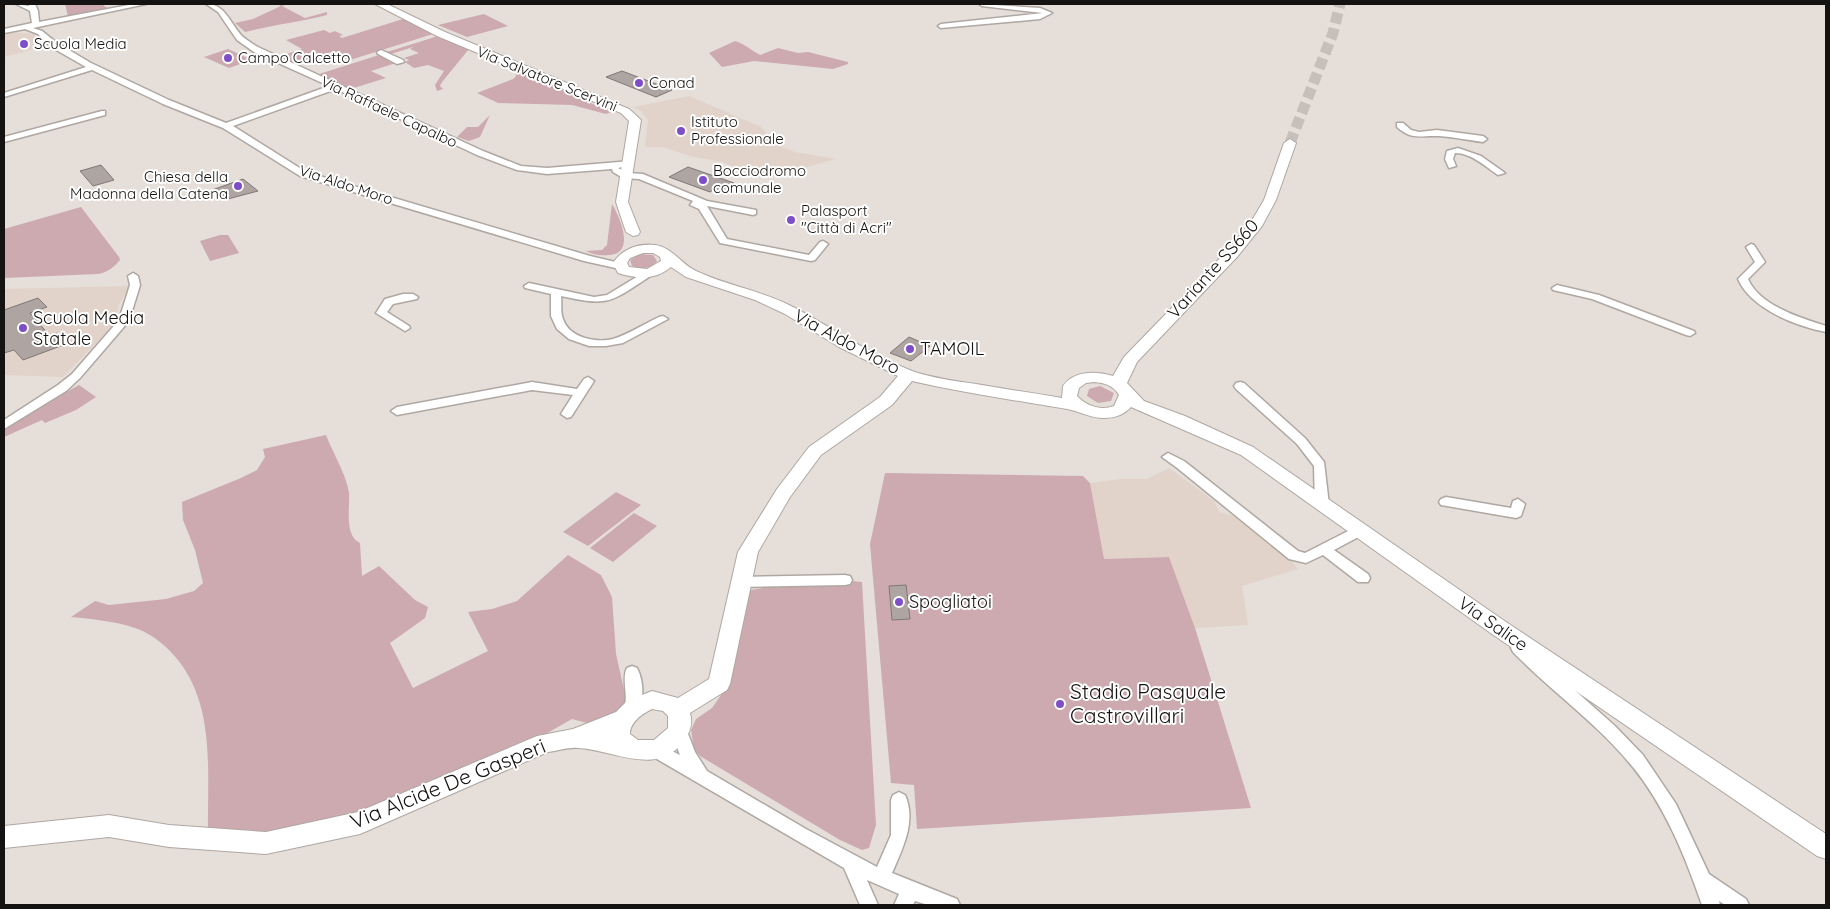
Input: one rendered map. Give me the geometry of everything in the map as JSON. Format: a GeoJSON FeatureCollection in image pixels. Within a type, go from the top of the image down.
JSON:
{"type":"FeatureCollection","features":[{"type":"Feature","properties":{"kind":"main road","name":"Via Salvatore Scervini"},"geometry":{"type":"LineString","coordinates":[[380,4],[484,52],[625,111],[635,120],[622,202],[632,232]]}},
{"type":"Feature","properties":{"kind":"main road","name":"Variante SS660"},"geometry":{"type":"LineString","coordinates":[[1120,409],[1128,400],[1122,387],[1122,374],[1130,360],[1232,254],[1257,223],[1270,200],[1290,143]]}},
{"type":"Feature","properties":{"kind":"main road","name":"Via Aldo Moro"},"geometry":{"type":"LineString","coordinates":[[632,232],[655,249],[665,253],[668,259],[691,274],[760,297],[790,311],[861,353],[908,375],[1008,395],[1076,405],[1098,413],[1120,409],[1155,413]]}},
{"type":"Feature","properties":{"kind":"main road"},"geometry":{"type":"LineString","coordinates":[[625,267],[632,232]]}},
{"type":"Feature","properties":{"kind":"main road"},"geometry":{"type":"LineString","coordinates":[[625,267],[641,249],[655,249]]}},
{"type":"Feature","properties":{"kind":"main road"},"geometry":{"type":"LineString","coordinates":[[652,272],[665,266],[668,259]]}},
{"type":"Feature","properties":{"kind":"main road","name":"Via Aldo Moro"},"geometry":{"type":"LineString","coordinates":[[625,267],[652,272],[691,274]]}},
{"type":"Feature","properties":{"kind":"main road","name":"Via Aldo Moro"},"geometry":{"type":"LineString","coordinates":[[1008,395],[1035,393],[1071,386],[1081,379],[1094,377],[1130,360]]}},
{"type":"Feature","properties":{"kind":"main road"},"geometry":{"type":"LineString","coordinates":[[575,738],[626,746],[640,751],[656,750],[666,746],[679,721],[704,706],[719,684],[725,663],[730,625],[748,552],[783,493],[815,452],[886,401],[908,375]]}},
{"type":"Feature","properties":{"kind":"main road"},"geometry":{"type":"LineString","coordinates":[[1094,377],[1122,387],[1138,405],[1155,413]]}},
{"type":"Feature","properties":{"kind":"main road"},"geometry":{"type":"LineString","coordinates":[[1071,386],[1069,396],[1076,405]]}},
{"type":"Feature","properties":{"kind":"main road","name":"Via Salice"},"geometry":{"type":"LineString","coordinates":[[1155,413],[1179,420],[1247,451],[1499,628],[1826,848]]}},
{"type":"Feature","properties":{"kind":"main road"},"geometry":{"type":"LineString","coordinates":[[626,746],[619,734],[636,709],[671,704],[679,721]]}},
{"type":"Feature","properties":{"kind":"main road","name":"Via Alcide De Gasperi"},"geometry":{"type":"LineString","coordinates":[[4,837],[109,826],[169,836],[266,843],[360,823],[545,743],[575,738],[636,709]]}},
{"type":"Feature","properties":{"kind":"street"},"geometry":{"type":"LineString","coordinates":[[22,4],[34,7],[35,28]]}},
{"type":"Feature","properties":{"kind":"street"},"geometry":{"type":"LineString","coordinates":[[4,31],[35,28],[63,19],[143,4]]}},
{"type":"Feature","properties":{"kind":"street","name":"Via Raffaele Capalbo"},"geometry":{"type":"LineString","coordinates":[[209,4],[220,11],[240,38],[257,50],[480,154],[520,168],[547,171],[628,163]]}},
{"type":"Feature","properties":{"kind":"street"},"geometry":{"type":"LineString","coordinates":[[941,26],[1040,17],[1049,14],[1040,10],[982,4]]}},
{"type":"Feature","properties":{"kind":"street","name":"Via Aldo Moro"},"geometry":{"type":"LineString","coordinates":[[35,28],[54,45],[94,67],[166,102],[226,126],[303,174],[588,259],[625,267]]}},
{"type":"Feature","properties":{"kind":"street"},"geometry":{"type":"LineString","coordinates":[[381,52],[400,62]]}},
{"type":"Feature","properties":{"kind":"street"},"geometry":{"type":"LineString","coordinates":[[4,95],[94,67]]}},
{"type":"Feature","properties":{"kind":"street"},"geometry":{"type":"LineString","coordinates":[[226,126],[336,87]]}},
{"type":"Feature","properties":{"kind":"street"},"geometry":{"type":"LineString","coordinates":[[4,140],[102,113]]}},
{"type":"Feature","properties":{"kind":"street"},"geometry":{"type":"LineString","coordinates":[[1400,125],[1408,132],[1419,135],[1437,133],[1483,139]]}},
{"type":"Feature","properties":{"kind":"street"},"geometry":{"type":"LineString","coordinates":[[1452,166],[1449,159],[1451,151],[1456,150],[1478,158],[1502,173]]}},
{"type":"Feature","properties":{"kind":"street"},"geometry":{"type":"LineString","coordinates":[[610,164],[628,163],[640,176],[698,200],[753,212]]}},
{"type":"Feature","properties":{"kind":"street"},"geometry":{"type":"LineString","coordinates":[[698,200],[695,204],[703,207],[723,241],[811,258],[823,244]]}},
{"type":"Feature","properties":{"kind":"street"},"geometry":{"type":"LineString","coordinates":[[539,244],[588,266],[605,271],[625,267]]}},
{"type":"Feature","properties":{"kind":"street"},"geometry":{"type":"LineString","coordinates":[[1752,247],[1760,262],[1742,279],[1744,287],[1750,294],[1791,315],[1826,329]]}},
{"type":"Feature","properties":{"kind":"street"},"geometry":{"type":"LineString","coordinates":[[529,286],[594,300],[610,298],[625,267]]}},
{"type":"Feature","properties":{"kind":"street"},"geometry":{"type":"LineString","coordinates":[[4,425],[62,388],[76,376],[124,320],[135,285],[133,276]]}},
{"type":"Feature","properties":{"kind":"street"},"geometry":{"type":"LineString","coordinates":[[1557,288],[1595,297],[1690,333]]}},
{"type":"Feature","properties":{"kind":"street"},"geometry":{"type":"LineString","coordinates":[[556,291],[558,319],[564,329],[571,336],[588,342],[616,341],[663,319]]}},
{"type":"Feature","properties":{"kind":"street"},"geometry":{"type":"LineString","coordinates":[[405,328],[381,313],[382,308],[394,298],[413,296]]}},
{"type":"Feature","properties":{"kind":"street"},"geometry":{"type":"LineString","coordinates":[[567,414],[588,381]]}},
{"type":"Feature","properties":{"kind":"street"},"geometry":{"type":"LineString","coordinates":[[397,411],[532,386],[581,393]]}},
{"type":"Feature","properties":{"kind":"street"},"geometry":{"type":"LineString","coordinates":[[1240,386],[1302,441],[1320,465],[1322,504]]}},
{"type":"Feature","properties":{"kind":"street"},"geometry":{"type":"LineString","coordinates":[[1168,457],[1180,464],[1294,555],[1306,558],[1359,531]]}},
{"type":"Feature","properties":{"kind":"street"},"geometry":{"type":"LineString","coordinates":[[1446,502],[1516,513],[1518,504]]}},
{"type":"Feature","properties":{"kind":"street"},"geometry":{"type":"LineString","coordinates":[[1324,549],[1363,578]]}},
{"type":"Feature","properties":{"kind":"street"},"geometry":{"type":"LineString","coordinates":[[740,582],[845,580]]}},
{"type":"Feature","properties":{"kind":"street"},"geometry":{"type":"LineString","coordinates":[[1499,628],[1541,672],[1596,719],[1638,761],[1661,796],[1703,880],[1711,905]]}},
{"type":"Feature","properties":{"kind":"street"},"geometry":{"type":"LineString","coordinates":[[679,721],[688,755],[700,774]]}},
{"type":"Feature","properties":{"kind":"street"},"geometry":{"type":"LineString","coordinates":[[656,750],[700,774],[782,825],[881,878],[906,899],[951,905]]}},
{"type":"Feature","properties":{"kind":"street"},"geometry":{"type":"LineString","coordinates":[[881,878],[900,835],[899,800]]}},
{"type":"Feature","properties":{"kind":"street"},"geometry":{"type":"LineString","coordinates":[[851,863],[870,905]]}},
{"type":"Feature","properties":{"kind":"street"},"geometry":{"type":"LineString","coordinates":[[1703,880],[1740,905]]}},
{"type":"Feature","properties":{"kind":"shaded area"},"geometry":{"type":"Polygon","coordinates":[[[65,4],[102,4],[107,8],[68,16],[65,4]]]}},
{"type":"Feature","properties":{"kind":"shaded area"},"geometry":{"type":"Polygon","coordinates":[[[277,4],[289,4],[282,6],[305,18],[327,12],[327,15],[245,32],[235,23],[253,19],[281,6],[277,4]]]}},
{"type":"Feature","properties":{"kind":"shaded area"},"geometry":{"type":"Polygon","coordinates":[[[484,14],[508,26],[467,37],[438,25],[484,14]]]}},
{"type":"Feature","properties":{"kind":"shaded area"},"geometry":{"type":"Polygon","coordinates":[[[403,19],[433,34],[350,60],[332,52],[296,63],[280,56],[302,49],[286,40],[324,30],[330,33],[335,31],[343,35],[339,36],[342,38],[403,19]]]}},
{"type":"Feature","properties":{"kind":"shaded area","name":"Scuola Media"},"geometry":{"type":"Polygon","coordinates":[[[9,32],[33,34],[45,46],[4,57],[4,34],[9,32]]]}},
{"type":"Feature","properties":{"kind":"shaded area"},"geometry":{"type":"Polygon","coordinates":[[[438,36],[469,49],[442,82],[440,86],[443,89],[437,91],[435,85],[444,71],[428,65],[414,68],[405,62],[409,60],[404,58],[419,53],[410,49],[413,47],[391,54],[387,52],[438,36]]]}},
{"type":"Feature","properties":{"kind":"shaded area"},"geometry":{"type":"Polygon","coordinates":[[[735,41],[760,55],[778,48],[798,53],[808,52],[848,62],[848,64],[833,69],[754,61],[722,67],[709,53],[735,41]]]}},
{"type":"Feature","properties":{"kind":"shaded area","name":"Campo Calcetto"},"geometry":{"type":"Polygon","coordinates":[[[228,49],[252,60],[229,68],[204,57],[228,49]]]}},
{"type":"Feature","properties":{"kind":"shaded area"},"geometry":{"type":"Polygon","coordinates":[[[379,55],[396,63],[371,71],[386,78],[347,90],[316,75],[379,55]]]}},
{"type":"Feature","properties":{"kind":"shaded area"},"geometry":{"type":"Polygon","coordinates":[[[515,69],[611,112],[606,114],[572,105],[498,103],[477,93],[513,79],[516,76],[515,69]]]}},
{"type":"Feature","properties":{"kind":"shaded area"},"geometry":{"type":"Polygon","coordinates":[[[689,96],[761,127],[775,144],[795,152],[835,159],[769,178],[759,177],[722,162],[690,156],[663,147],[645,147],[648,120],[641,111],[633,107],[689,96]]]}},
{"type":"Feature","properties":{"kind":"shaded area"},"geometry":{"type":"Polygon","coordinates":[[[490,115],[480,137],[469,141],[457,137],[467,127],[478,127],[490,115]]]}},
{"type":"Feature","properties":{"kind":"shaded area"},"geometry":{"type":"Polygon","coordinates":[[[612,204],[624,234],[622,248],[617,253],[606,255],[586,251],[602,250],[607,245],[612,204]]]}},
{"type":"Feature","properties":{"kind":"shaded area"},"geometry":{"type":"Polygon","coordinates":[[[81,207],[119,257],[120,260],[115,265],[107,271],[97,274],[4,278],[4,229],[81,207]]]}},
{"type":"Feature","properties":{"kind":"shaded area"},"geometry":{"type":"Polygon","coordinates":[[[220,235],[228,235],[239,253],[210,261],[200,241],[220,235]]]}},
{"type":"Feature","properties":{"kind":"shaded area"},"geometry":{"type":"Polygon","coordinates":[[[640,254],[653,255],[657,261],[652,266],[646,268],[632,266],[630,260],[640,254]]]}},
{"type":"Feature","properties":{"kind":"shaded area"},"geometry":{"type":"Polygon","coordinates":[[[130,286],[119,304],[115,324],[63,377],[4,375],[4,289],[130,286]]]}},
{"type":"Feature","properties":{"kind":"shaded area"},"geometry":{"type":"Polygon","coordinates":[[[79,385],[96,397],[76,410],[45,423],[42,420],[4,437],[4,427],[79,385]]]}},
{"type":"Feature","properties":{"kind":"shaded area"},"geometry":{"type":"Polygon","coordinates":[[[1100,386],[1114,393],[1111,401],[1098,403],[1087,396],[1089,389],[1100,386]]]}},
{"type":"Feature","properties":{"kind":"shaded area"},"geometry":{"type":"Polygon","coordinates":[[[326,435],[348,486],[350,528],[355,539],[360,543],[362,576],[379,566],[415,600],[428,607],[425,618],[390,643],[413,688],[488,651],[468,612],[492,609],[517,601],[568,555],[601,575],[612,597],[616,654],[627,703],[612,720],[587,723],[572,719],[535,740],[372,809],[260,835],[208,832],[206,736],[196,691],[185,670],[166,647],[145,632],[111,622],[71,617],[95,601],[109,605],[166,599],[194,591],[203,583],[195,550],[183,520],[182,502],[257,470],[265,457],[263,449],[326,435]]]}},
{"type":"Feature","properties":{"kind":"shaded area"},"geometry":{"type":"Polygon","coordinates":[[[1169,468],[1214,501],[1219,512],[1236,517],[1289,558],[1298,569],[1242,586],[1248,625],[1195,628],[1169,557],[1103,559],[1090,483],[1121,479],[1147,479],[1169,468]]]}},
{"type":"Feature","properties":{"kind":"shaded area"},"geometry":{"type":"Polygon","coordinates":[[[885,473],[1083,476],[1090,483],[1104,559],[1169,557],[1195,628],[1251,808],[917,829],[914,785],[891,783],[870,544],[885,473]]]}},
{"type":"Feature","properties":{"kind":"shaded area"},"geometry":{"type":"Polygon","coordinates":[[[616,492],[641,505],[588,546],[563,532],[616,492]]]}},
{"type":"Feature","properties":{"kind":"shaded area"},"geometry":{"type":"Polygon","coordinates":[[[634,513],[657,526],[613,562],[590,548],[634,513]]]}},
{"type":"Feature","properties":{"kind":"shaded area"},"geometry":{"type":"Polygon","coordinates":[[[852,581],[862,582],[876,825],[869,848],[862,850],[840,840],[700,756],[694,749],[691,730],[696,719],[712,708],[730,682],[735,664],[745,591],[780,585],[800,586],[852,581]]]}},
{"type":"Feature","properties":{"kind":"building","name":"Conad"},"geometry":{"type":"Polygon","coordinates":[[[622,71],[672,90],[656,97],[606,77],[622,71]]]}},
{"type":"Feature","properties":{"kind":"building"},"geometry":{"type":"Polygon","coordinates":[[[101,165],[114,180],[93,186],[80,171],[101,165]]]}},
{"type":"Feature","properties":{"kind":"building","name":"Bocciodromo comunale"},"geometry":{"type":"Polygon","coordinates":[[[688,167],[734,183],[718,192],[713,190],[710,192],[669,177],[688,167]]]}},
{"type":"Feature","properties":{"kind":"building","name":"Chiesa della Madonna della Catena"},"geometry":{"type":"Polygon","coordinates":[[[243,179],[258,191],[224,200],[212,190],[243,179]]]}},
{"type":"Feature","properties":{"kind":"building","name":"Scuola Media Statale"},"geometry":{"type":"Polygon","coordinates":[[[38,298],[47,307],[30,313],[50,336],[57,333],[66,344],[23,360],[14,350],[4,353],[4,310],[38,298]]]}},
{"type":"Feature","properties":{"kind":"building","name":"TAMOIL"},"geometry":{"type":"Polygon","coordinates":[[[909,337],[930,346],[911,361],[890,353],[909,337]]]}},
{"type":"Feature","properties":{"kind":"building","name":"Spogliatoi"},"geometry":{"type":"Polygon","coordinates":[[[906,585],[910,619],[892,620],[889,586],[906,585]]]}},
{"type":"Feature","properties":{"kind":"tunnel"},"geometry":{"type":"LineString","coordinates":[[1290,143],[1333,33],[1340,4]]}},
{"type":"Feature","properties":{"kind":"place","name":"Scuola Media"},"geometry":{"type":"Point","coordinates":[24,44]}},
{"type":"Feature","properties":{"kind":"place","name":"Campo Calcetto"},"geometry":{"type":"Point","coordinates":[228,58]}},
{"type":"Feature","properties":{"kind":"place","name":"Conad"},"geometry":{"type":"Point","coordinates":[639,83]}},
{"type":"Feature","properties":{"kind":"place","name":"Istituto Professionale"},"geometry":{"type":"Point","coordinates":[681,131]}},
{"type":"Feature","properties":{"kind":"place","name":"Bocciodromo comunale"},"geometry":{"type":"Point","coordinates":[703,180]}},
{"type":"Feature","properties":{"kind":"place","name":"Chiesa della Madonna della Catena"},"geometry":{"type":"Point","coordinates":[238,186]}},
{"type":"Feature","properties":{"kind":"place","name":"Palasport \"Città di Acri\""},"geometry":{"type":"Point","coordinates":[791,220]}},
{"type":"Feature","properties":{"kind":"place","name":"Scuola Media Statale"},"geometry":{"type":"Point","coordinates":[23,328]}},
{"type":"Feature","properties":{"kind":"place","name":"TAMOIL"},"geometry":{"type":"Point","coordinates":[910,349]}},
{"type":"Feature","properties":{"kind":"place","name":"Spogliatoi"},"geometry":{"type":"Point","coordinates":[899,602]}},
{"type":"Feature","properties":{"kind":"place","name":"Stadio Pasquale Castrovillari"},"geometry":{"type":"Point","coordinates":[1060,704]}}]}
